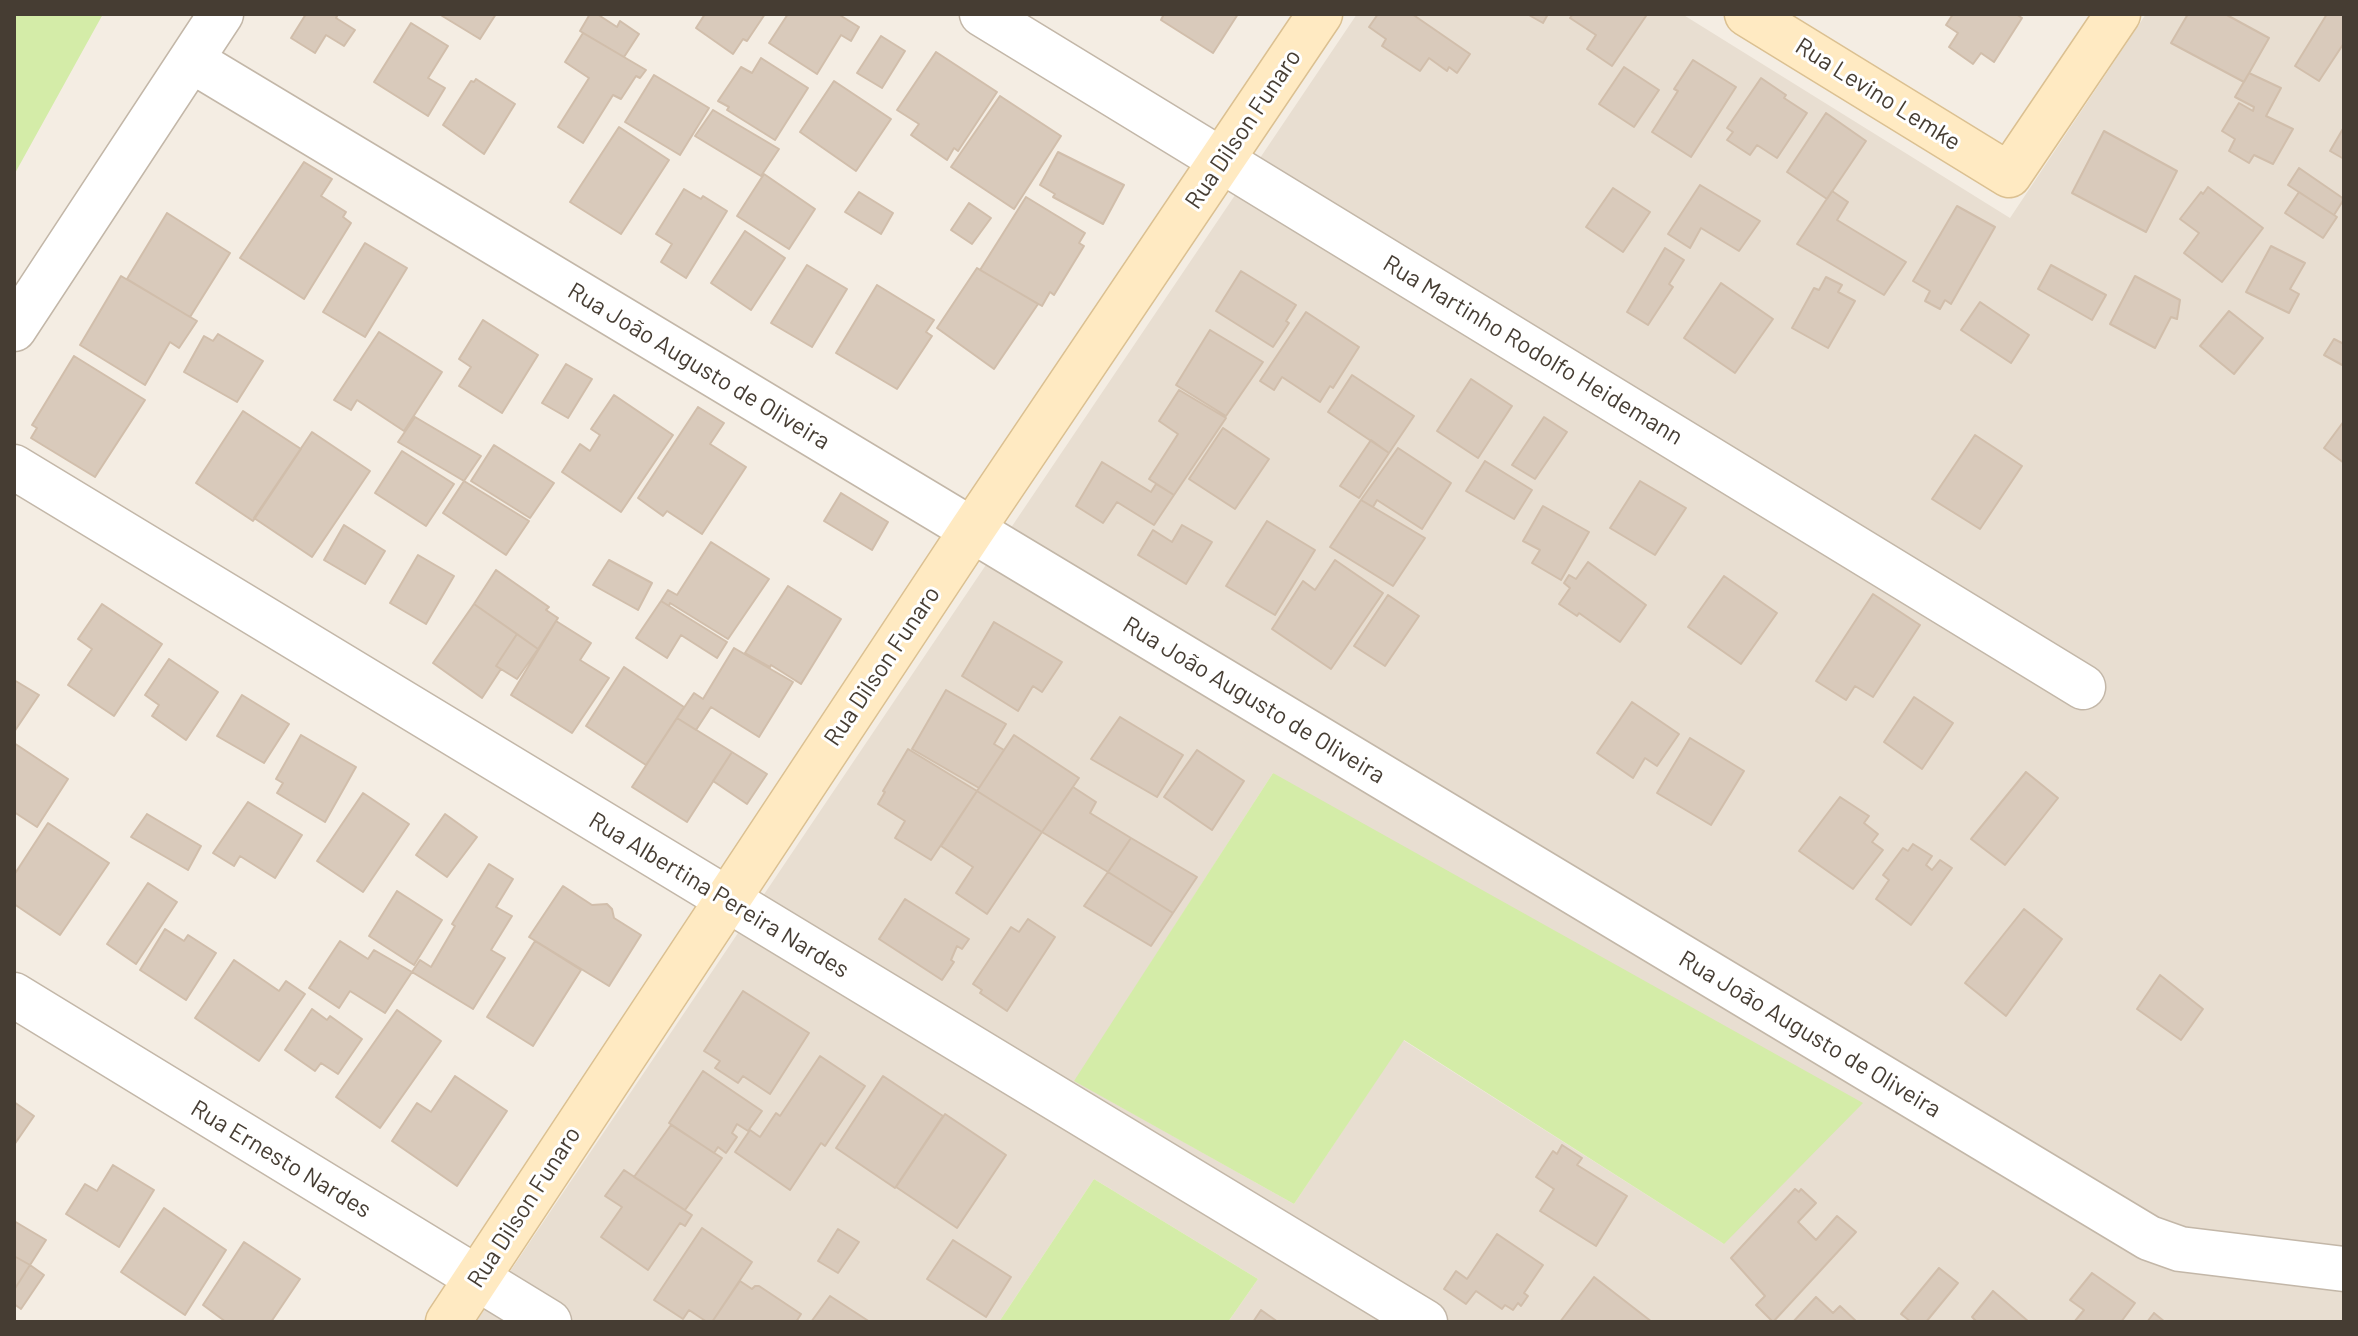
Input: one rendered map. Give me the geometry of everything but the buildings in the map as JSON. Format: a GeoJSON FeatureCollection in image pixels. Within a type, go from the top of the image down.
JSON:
{"type":"FeatureCollection","features":[{"type":"Feature","properties":{"kind":"street"},"geometry":{"type":"LineString","coordinates":[[14,329],[221,14]]}},
{"type":"Feature","properties":{"kind":"street","name":"Rua Martinho Rodolfo Heidemann"},"geometry":{"type":"LineString","coordinates":[[982,14],[2083,687]]}},
{"type":"Feature","properties":{"kind":"street","name":"Rua Dilson Funaro"},"geometry":{"type":"LineString","coordinates":[[448,1322],[972,530],[1320,14]]}},
{"type":"Feature","properties":{"kind":"street","name":"Rua Levino Lemke"},"geometry":{"type":"LineString","coordinates":[[1747,14],[2009,175],[2118,14]]}},
{"type":"Feature","properties":{"kind":"street","name":"Rua João Augusto de Oliveira"},"geometry":{"type":"LineString","coordinates":[[191,60],[2149,1238],[2180,1249],[2344,1269]]}},
{"type":"Feature","properties":{"kind":"street","name":"Rua Albertina Pereira Nardes"},"geometry":{"type":"LineString","coordinates":[[14,467],[1425,1322]]}},
{"type":"Feature","properties":{"kind":"street","name":"Rua Ernesto Nardes"},"geometry":{"type":"LineString","coordinates":[[14,995],[549,1322]]}},
{"type":"Feature","properties":{"kind":"shaded area"},"geometry":{"type":"Polygon","coordinates":[[[1357,14],[1682,14],[2010,218],[2146,14],[2344,14],[2344,1322],[1228,1322],[1258,1279],[1094,1179],[999,1322],[476,1322],[1357,14]],[[1273,773],[1075,1081],[1294,1204],[1403,1040],[1724,1244],[1273,773]]]}},
{"type":"Feature","properties":{"kind":"green space"},"geometry":{"type":"Polygon","coordinates":[[[14,14],[103,14],[14,175],[14,14]]]}},
{"type":"Feature","properties":{"kind":"green space"},"geometry":{"type":"Polygon","coordinates":[[[1273,773],[1863,1103],[1724,1244],[1404,1040],[1294,1204],[1074,1081],[1273,773]]]}},
{"type":"Feature","properties":{"kind":"green space"},"geometry":{"type":"Polygon","coordinates":[[[1094,1179],[1258,1279],[1228,1322],[999,1322],[1094,1179]]]}}]}
